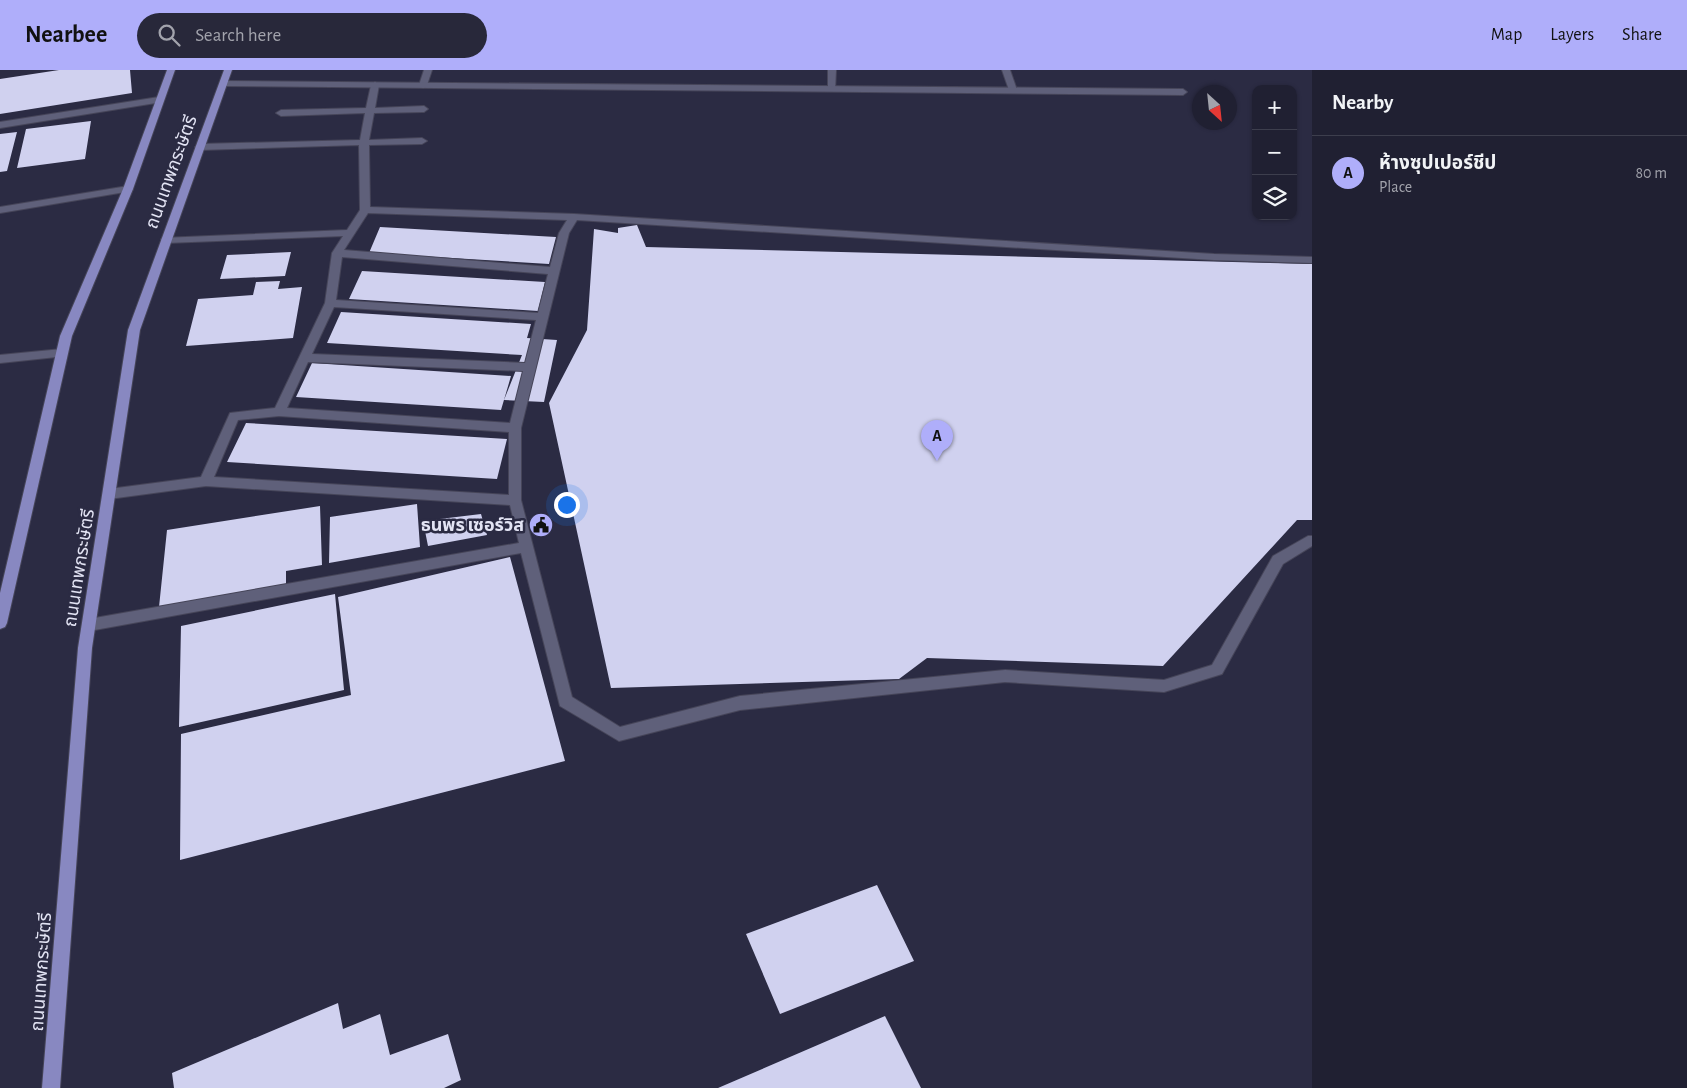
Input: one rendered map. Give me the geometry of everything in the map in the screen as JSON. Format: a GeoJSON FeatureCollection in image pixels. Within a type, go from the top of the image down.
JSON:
{"type":"FeatureCollection","features":[{"type":"Feature","properties":{"kind":"main road","name":"ถนนเทพกระษัตรี"},"geometry":{"type":"LineString","coordinates":[[0,623],[2,603],[66,336],[128,189],[171,70]]}},
{"type":"Feature","properties":{"kind":"main road","name":"ถนนเทพกระษัตรี"},"geometry":{"type":"LineString","coordinates":[[51,1088],[84,658],[134,330],[228,70]]}},
{"type":"Feature","properties":{"kind":"street"},"geometry":{"type":"LineString","coordinates":[[423,85],[428,70]]}},
{"type":"Feature","properties":{"kind":"street"},"geometry":{"type":"LineString","coordinates":[[832,70],[832,89]]}},
{"type":"Feature","properties":{"kind":"street"},"geometry":{"type":"LineString","coordinates":[[1006,70],[1013,90]]}},
{"type":"Feature","properties":{"kind":"street"},"geometry":{"type":"LineString","coordinates":[[223,84],[1183,92]]}},
{"type":"Feature","properties":{"kind":"street"},"geometry":{"type":"LineString","coordinates":[[279,412],[330,303],[337,253],[365,210],[364,143],[375,85]]}},
{"type":"Feature","properties":{"kind":"street"},"geometry":{"type":"LineString","coordinates":[[0,124],[159,100]]}},
{"type":"Feature","properties":{"kind":"street"},"geometry":{"type":"LineString","coordinates":[[281,113],[424,109]]}},
{"type":"Feature","properties":{"kind":"street"},"geometry":{"type":"LineString","coordinates":[[200,148],[422,141]]}},
{"type":"Feature","properties":{"kind":"street"},"geometry":{"type":"LineString","coordinates":[[0,210],[128,189]]}},
{"type":"Feature","properties":{"kind":"street"},"geometry":{"type":"LineString","coordinates":[[365,210],[574,217],[1214,257],[1312,260]]}},
{"type":"Feature","properties":{"kind":"street"},"geometry":{"type":"LineString","coordinates":[[574,217],[564,233],[515,428],[515,500],[565,701],[618,734],[740,703],[1005,676],[1164,686],[1217,670],[1278,560],[1308,541],[1312,541]]}},
{"type":"Feature","properties":{"kind":"street"},"geometry":{"type":"LineString","coordinates":[[166,240],[350,233]]}},
{"type":"Feature","properties":{"kind":"street"},"geometry":{"type":"LineString","coordinates":[[337,253],[554,271]]}},
{"type":"Feature","properties":{"kind":"street"},"geometry":{"type":"LineString","coordinates":[[330,303],[542,317]]}},
{"type":"Feature","properties":{"kind":"street"},"geometry":{"type":"LineString","coordinates":[[0,359],[62,352]]}},
{"type":"Feature","properties":{"kind":"street"},"geometry":{"type":"LineString","coordinates":[[304,358],[530,368]]}},
{"type":"Feature","properties":{"kind":"street"},"geometry":{"type":"LineString","coordinates":[[206,481],[234,416],[279,412],[515,428]]}},
{"type":"Feature","properties":{"kind":"street"},"geometry":{"type":"LineString","coordinates":[[109,494],[206,481],[515,500]]}},
{"type":"Feature","properties":{"kind":"street"},"geometry":{"type":"LineString","coordinates":[[89,625],[527,546]]}},
{"type":"Feature","properties":{"kind":"building"},"geometry":{"type":"Polygon","coordinates":[[[59,70],[130,70],[132,93],[0,114],[0,79],[59,70]]]}},
{"type":"Feature","properties":{"kind":"building"},"geometry":{"type":"Polygon","coordinates":[[[91,121],[85,159],[17,168],[26,129],[91,121]]]}},
{"type":"Feature","properties":{"kind":"building"},"geometry":{"type":"Polygon","coordinates":[[[17,132],[7,171],[0,172],[0,134],[17,132]]]}},
{"type":"Feature","properties":{"kind":"building"},"geometry":{"type":"Polygon","coordinates":[[[637,225],[646,247],[1312,264],[1312,520],[1297,520],[1163,666],[927,658],[899,679],[611,688],[549,403],[587,330],[594,229],[618,233],[618,228],[637,225]]]}},
{"type":"Feature","properties":{"kind":"building"},"geometry":{"type":"Polygon","coordinates":[[[380,227],[556,237],[549,264],[369,253],[380,227]]]}},
{"type":"Feature","properties":{"kind":"building"},"geometry":{"type":"Polygon","coordinates":[[[291,252],[285,276],[220,279],[227,255],[291,252]]]}},
{"type":"Feature","properties":{"kind":"building"},"geometry":{"type":"Polygon","coordinates":[[[362,271],[545,282],[538,311],[349,299],[362,271]]]}},
{"type":"Feature","properties":{"kind":"building"},"geometry":{"type":"Polygon","coordinates":[[[280,281],[278,289],[302,287],[293,338],[186,346],[198,299],[253,295],[256,282],[280,281]]]}},
{"type":"Feature","properties":{"kind":"building"},"geometry":{"type":"Polygon","coordinates":[[[341,312],[531,324],[527,338],[557,340],[544,402],[504,400],[522,355],[327,343],[341,312]]]}},
{"type":"Feature","properties":{"kind":"building"},"geometry":{"type":"Polygon","coordinates":[[[312,363],[511,376],[501,410],[296,397],[312,363]]]}},
{"type":"Feature","properties":{"kind":"building"},"geometry":{"type":"Polygon","coordinates":[[[246,423],[507,439],[497,479],[227,462],[246,423]]]}},
{"type":"Feature","properties":{"kind":"building"},"geometry":{"type":"Polygon","coordinates":[[[417,504],[420,547],[329,563],[330,517],[417,504]]]}},
{"type":"Feature","properties":{"kind":"building"},"geometry":{"type":"Polygon","coordinates":[[[320,506],[322,565],[286,571],[286,585],[159,607],[167,530],[320,506]]]}},
{"type":"Feature","properties":{"kind":"building"},"geometry":{"type":"Polygon","coordinates":[[[481,514],[487,535],[428,546],[423,521],[481,514]]]}},
{"type":"Feature","properties":{"kind":"building"},"geometry":{"type":"Polygon","coordinates":[[[510,557],[565,761],[180,860],[181,734],[351,695],[338,597],[510,557]]]}},
{"type":"Feature","properties":{"kind":"building"},"geometry":{"type":"Polygon","coordinates":[[[335,594],[344,690],[179,727],[181,626],[335,594]]]}},
{"type":"Feature","properties":{"kind":"building"},"geometry":{"type":"Polygon","coordinates":[[[877,885],[914,961],[780,1014],[746,934],[877,885]]]}},
{"type":"Feature","properties":{"kind":"building"},"geometry":{"type":"Polygon","coordinates":[[[338,1003],[343,1029],[380,1014],[390,1055],[448,1034],[461,1080],[444,1088],[174,1088],[172,1073],[338,1003]]]}},
{"type":"Feature","properties":{"kind":"building"},"geometry":{"type":"Polygon","coordinates":[[[885,1016],[921,1088],[718,1088],[885,1016]]]}},
{"type":"Feature","properties":{"kind":"place","name":"ห้างซุปเปอร์ชีป"},"geometry":{"type":"Point","coordinates":[937,461]}},
{"type":"Feature","properties":{"kind":"place","name":"ธนพร เซอร์วิส"},"geometry":{"type":"Point","coordinates":[541,525]}}]}
